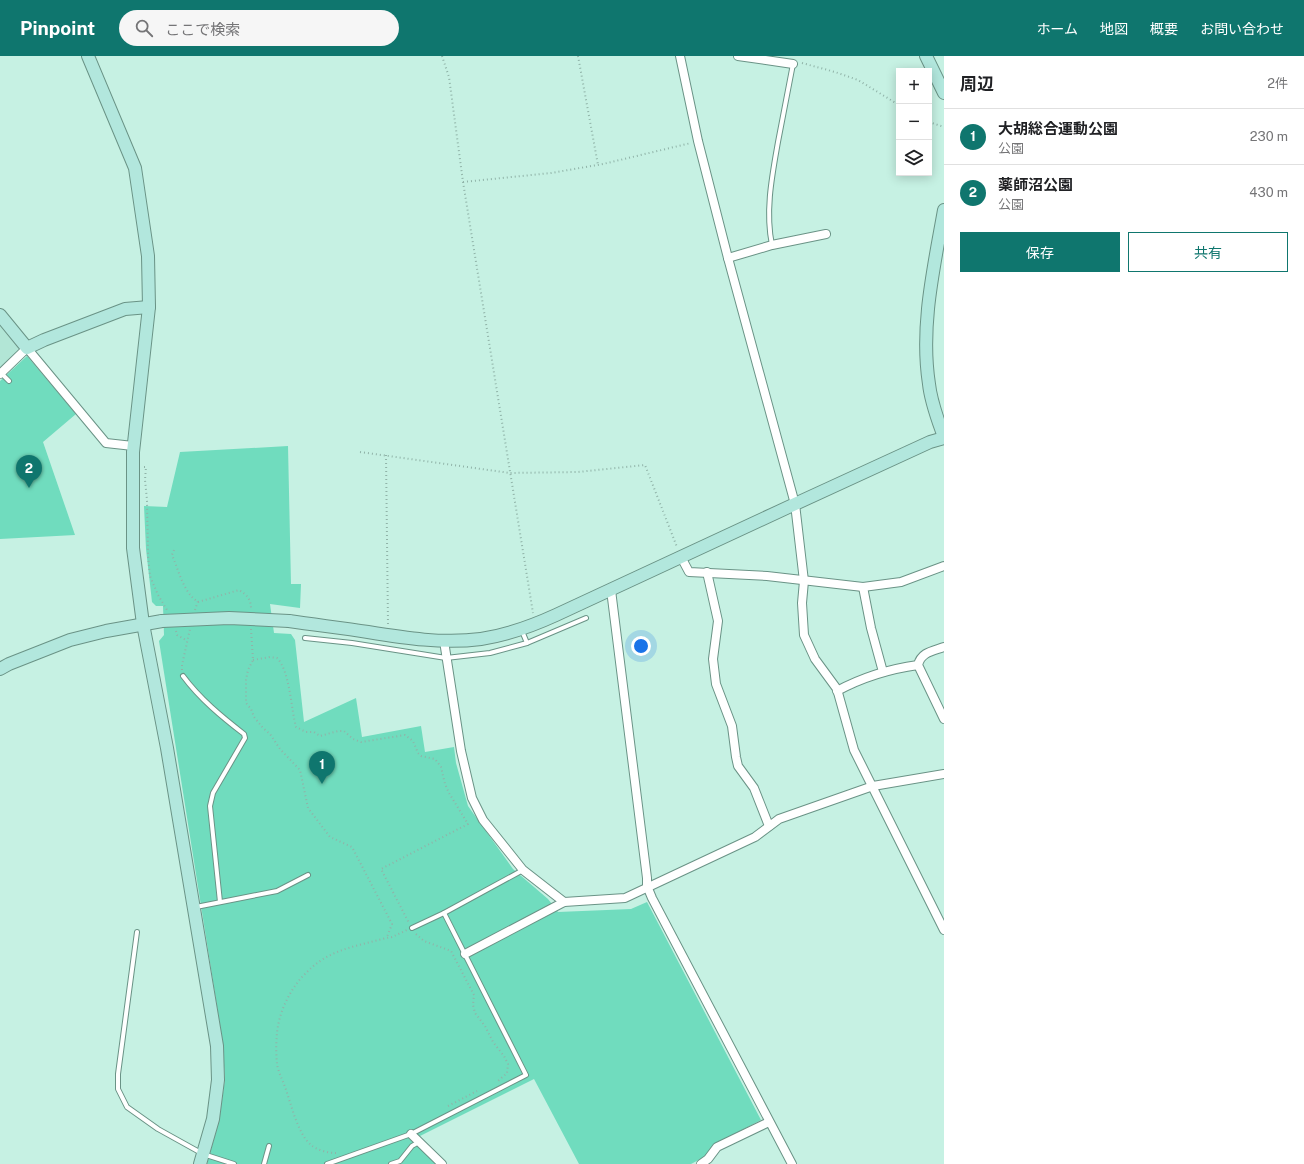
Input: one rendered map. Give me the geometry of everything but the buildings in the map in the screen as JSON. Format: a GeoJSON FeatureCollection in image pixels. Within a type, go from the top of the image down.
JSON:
{"type":"FeatureCollection","features":[{"type":"Feature","properties":{"kind":"street"},"geometry":{"type":"LineString","coordinates":[[88,56],[135,168],[148,256],[149,307],[133,446],[133,548],[143,624],[167,748],[217,1046],[218,1080],[213,1119],[202,1159]]}},
{"type":"Feature","properties":{"kind":"street"},"geometry":{"type":"LineString","coordinates":[[680,56],[698,141],[728,258],[795,504],[804,580],[802,603],[804,635],[815,659],[837,691],[854,750],[944,930]]}},
{"type":"Feature","properties":{"kind":"street"},"geometry":{"type":"LineString","coordinates":[[738,56],[792,64]]}},
{"type":"Feature","properties":{"kind":"street"},"geometry":{"type":"LineString","coordinates":[[926,56],[944,93]]}},
{"type":"Feature","properties":{"kind":"street"},"geometry":{"type":"LineString","coordinates":[[0,669],[70,640],[143,624],[164,616],[289,621],[388,635],[444,641],[480,639],[501,635],[522,629],[556,615],[930,442],[944,438],[932,402],[928,384],[926,322],[944,210]]}},
{"type":"Feature","properties":{"kind":"street"},"geometry":{"type":"LineString","coordinates":[[728,258],[772,245],[826,234]]}},
{"type":"Feature","properties":{"kind":"street"},"geometry":{"type":"LineString","coordinates":[[1,373],[27,348],[44,340],[125,309],[149,307]]}},
{"type":"Feature","properties":{"kind":"street"},"geometry":{"type":"LineString","coordinates":[[0,315],[106,443],[133,446]]}},
{"type":"Feature","properties":{"kind":"street"},"geometry":{"type":"LineString","coordinates":[[681,557],[688,572],[707,572],[804,580],[863,587],[901,582],[944,566]]}},
{"type":"Feature","properties":{"kind":"street"},"geometry":{"type":"LineString","coordinates":[[707,572],[718,621],[713,659],[716,684],[732,726],[738,766],[754,788],[769,826]]}},
{"type":"Feature","properties":{"kind":"street"},"geometry":{"type":"LineString","coordinates":[[863,587],[883,672]]}},
{"type":"Feature","properties":{"kind":"street"},"geometry":{"type":"LineString","coordinates":[[611,590],[647,886],[655,905],[792,1164]]}},
{"type":"Feature","properties":{"kind":"street"},"geometry":{"type":"LineString","coordinates":[[444,641],[461,751],[472,798],[483,820],[523,870],[564,902]]}},
{"type":"Feature","properties":{"kind":"street"},"geometry":{"type":"LineString","coordinates":[[944,647],[924,654],[919,660],[918,665],[944,719]]}},
{"type":"Feature","properties":{"kind":"street"},"geometry":{"type":"LineString","coordinates":[[837,691],[863,678],[883,672],[918,665]]}},
{"type":"Feature","properties":{"kind":"street"},"geometry":{"type":"LineString","coordinates":[[465,954],[564,902],[625,898],[647,886],[755,837],[779,819],[873,786],[944,774]]}},
{"type":"Feature","properties":{"kind":"street"},"geometry":{"type":"LineString","coordinates":[[701,1164],[708,1159],[717,1147],[769,1122]]}},
{"type":"Feature","properties":{"kind":"street"},"geometry":{"type":"LineString","coordinates":[[411,1134],[442,1164]]}},
{"type":"Feature","properties":{"kind":"lane"},"geometry":{"type":"LineString","coordinates":[[772,245],[769,212],[771,179],[792,64]]}},
{"type":"Feature","properties":{"kind":"lane"},"geometry":{"type":"LineString","coordinates":[[1,373],[9,381]]}},
{"type":"Feature","properties":{"kind":"lane"},"geometry":{"type":"LineString","coordinates":[[556,615],[562,628]]}},
{"type":"Feature","properties":{"kind":"lane"},"geometry":{"type":"LineString","coordinates":[[305,638],[352,643],[446,658],[490,653],[527,643],[586,618]]}},
{"type":"Feature","properties":{"kind":"lane"},"geometry":{"type":"LineString","coordinates":[[522,629],[527,643]]}},
{"type":"Feature","properties":{"kind":"lane"},"geometry":{"type":"LineString","coordinates":[[352,643],[353,630]]}},
{"type":"Feature","properties":{"kind":"lane"},"geometry":{"type":"LineString","coordinates":[[183,676],[191,687],[216,713],[244,734],[245,738],[213,793],[210,806],[220,902]]}},
{"type":"Feature","properties":{"kind":"lane"},"geometry":{"type":"LineString","coordinates":[[412,928],[444,913],[523,870]]}},
{"type":"Feature","properties":{"kind":"lane"},"geometry":{"type":"LineString","coordinates":[[194,908],[277,891],[308,875]]}},
{"type":"Feature","properties":{"kind":"lane"},"geometry":{"type":"LineString","coordinates":[[327,1164],[411,1134],[526,1075],[444,913]]}},
{"type":"Feature","properties":{"kind":"lane"},"geometry":{"type":"LineString","coordinates":[[137,932],[118,1074],[118,1088],[127,1107],[202,1159],[234,1164]]}},
{"type":"Feature","properties":{"kind":"lane"},"geometry":{"type":"LineString","coordinates":[[392,1164],[400,1161],[412,1146],[420,1142]]}},
{"type":"Feature","properties":{"kind":"lane"},"geometry":{"type":"LineString","coordinates":[[264,1164],[269,1146]]}},
{"type":"Feature","properties":{"kind":"path"},"geometry":{"type":"LineString","coordinates":[[442,56],[450,77],[463,182],[535,624]]}},
{"type":"Feature","properties":{"kind":"path"},"geometry":{"type":"LineString","coordinates":[[578,56],[598,165]]}},
{"type":"Feature","properties":{"kind":"path"},"geometry":{"type":"LineString","coordinates":[[792,64],[800,63],[835,72],[858,80],[897,104]]}},
{"type":"Feature","properties":{"kind":"path"},"geometry":{"type":"LineString","coordinates":[[932,123],[944,127]]}},
{"type":"Feature","properties":{"kind":"path"},"geometry":{"type":"LineString","coordinates":[[463,182],[598,165],[698,141]]}},
{"type":"Feature","properties":{"kind":"path"},"geometry":{"type":"LineString","coordinates":[[360,452],[510,473],[578,472],[645,465],[681,557]]}},
{"type":"Feature","properties":{"kind":"path"},"geometry":{"type":"LineString","coordinates":[[386,455],[388,635]]}},
{"type":"Feature","properties":{"kind":"path"},"geometry":{"type":"LineString","coordinates":[[141,466],[146,467],[145,480],[150,576],[158,595],[164,616]]}},
{"type":"Feature","properties":{"kind":"path"},"geometry":{"type":"LineString","coordinates":[[174,550],[172,555],[186,590],[192,598],[198,601],[239,590],[247,594],[251,601],[251,615]]}},
{"type":"Feature","properties":{"kind":"path"},"geometry":{"type":"LineString","coordinates":[[194,614],[198,601]]}},
{"type":"Feature","properties":{"kind":"path"},"geometry":{"type":"LineString","coordinates":[[251,622],[253,660],[248,670],[246,680],[246,703],[251,709],[254,717],[270,734],[280,749],[300,770],[308,808],[330,837],[352,847],[392,924],[386,938]]}},
{"type":"Feature","properties":{"kind":"path"},"geometry":{"type":"LineString","coordinates":[[183,676],[182,665],[186,640],[190,627]]}},
{"type":"Feature","properties":{"kind":"path"},"geometry":{"type":"LineString","coordinates":[[175,629],[177,635],[186,640]]}},
{"type":"Feature","properties":{"kind":"path"},"geometry":{"type":"LineString","coordinates":[[253,660],[270,657],[277,658],[282,662],[285,670],[296,727],[306,732],[314,732],[320,736],[338,731],[344,732],[353,739],[361,742],[405,735],[413,741],[418,753],[422,756],[435,759],[442,767],[444,784],[468,824],[381,869],[412,928],[424,942],[451,952],[462,971],[474,995],[473,1005],[475,1013],[485,1026],[493,1042],[504,1056],[508,1064],[507,1073],[499,1081],[492,1084]]}},
{"type":"Feature","properties":{"kind":"path"},"geometry":{"type":"LineString","coordinates":[[341,1153],[329,1153],[311,1145],[303,1134],[277,1064],[277,1032],[281,1015],[288,998],[307,971],[323,958],[344,949],[392,937],[412,928]]}},
{"type":"Feature","properties":{"kind":"path"},"geometry":{"type":"LineString","coordinates":[[446,1107],[479,1090]]}},
{"type":"Feature","properties":{"kind":"shaded area"},"geometry":{"type":"Polygon","coordinates":[[[0,322],[18,344],[18,350],[0,367],[0,322]]]}},
{"type":"Feature","properties":{"kind":"green space"},"geometry":{"type":"Polygon","coordinates":[[[27,356],[76,414],[43,442],[75,535],[0,539],[0,381],[27,356]]]}},
{"type":"Feature","properties":{"kind":"green space"},"geometry":{"type":"Polygon","coordinates":[[[288,446],[291,584],[301,584],[300,608],[270,604],[274,633],[291,634],[295,640],[304,722],[356,698],[362,737],[421,726],[425,752],[454,747],[456,763],[468,806],[513,869],[548,899],[558,912],[631,909],[647,902],[761,1120],[717,1143],[706,1156],[691,1164],[579,1164],[534,1079],[412,1140],[437,1164],[207,1164],[219,1121],[225,1079],[222,1038],[159,641],[164,635],[163,606],[156,606],[152,602],[146,549],[144,506],[167,507],[180,452],[288,446]]]}},
{"type":"Feature","properties":{"kind":"place","name":"薬師沼公園"},"geometry":{"type":"Point","coordinates":[29,488]}},
{"type":"Feature","properties":{"kind":"place","name":"大胡総合運動公園"},"geometry":{"type":"Point","coordinates":[322,784]}}]}
